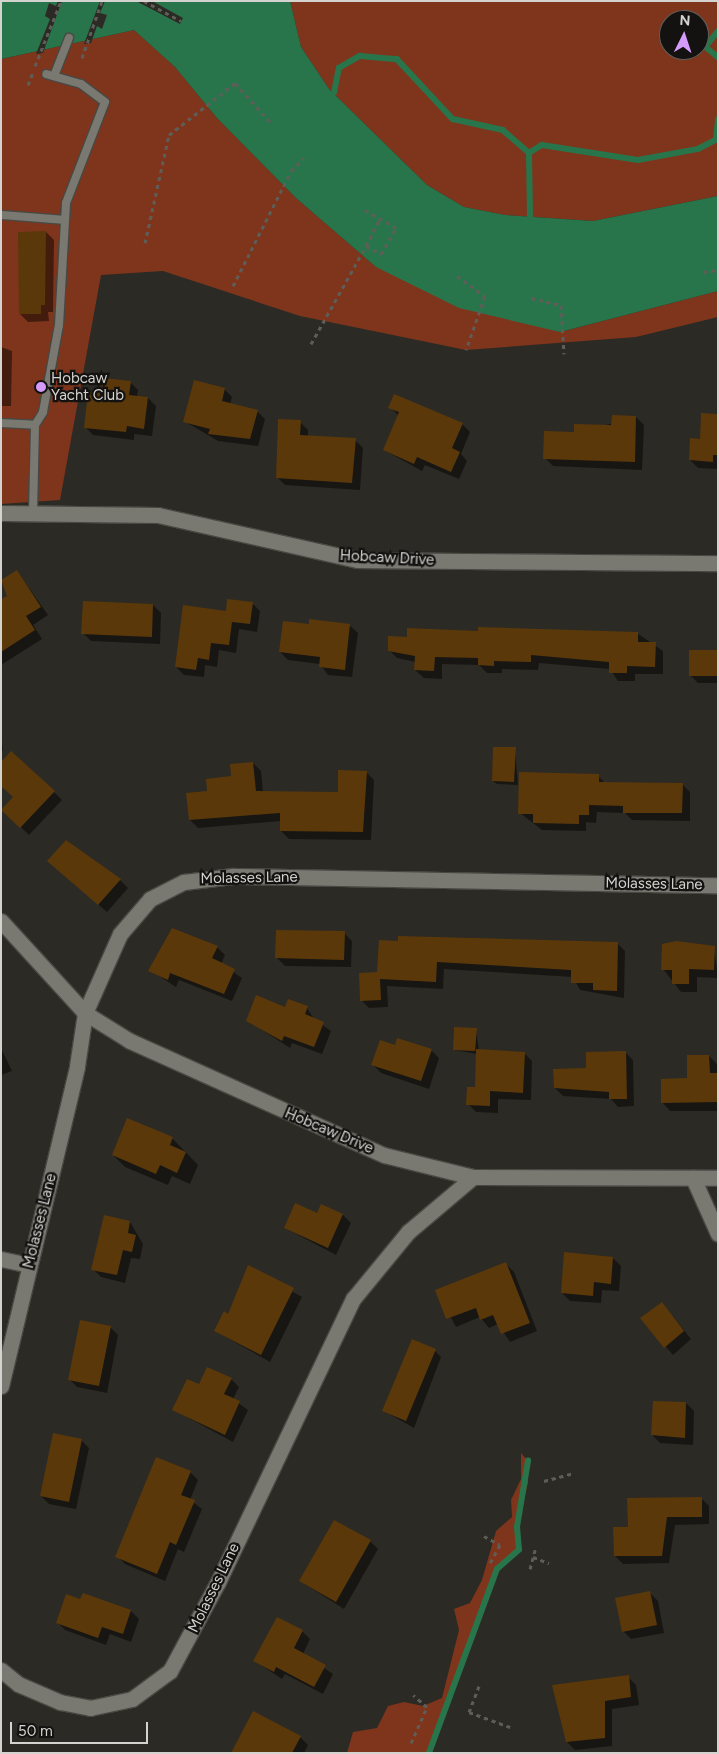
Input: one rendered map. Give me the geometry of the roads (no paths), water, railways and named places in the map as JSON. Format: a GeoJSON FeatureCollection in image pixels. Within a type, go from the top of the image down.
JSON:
{"type":"FeatureCollection","features":[{"type":"Feature","properties":{"kind":"street","name":"Hobcaw Drive"},"geometry":{"type":"LineString","coordinates":[[1,513],[33,511],[158,515],[358,560],[718,563]]}},
{"type":"Feature","properties":{"kind":"street","name":"Molasses Lane"},"geometry":{"type":"LineString","coordinates":[[1,1386],[75,1075],[85,1013],[133,914],[150,899],[200,878],[718,885]]}},
{"type":"Feature","properties":{"kind":"street","name":"Hobcaw Drive"},"geometry":{"type":"LineString","coordinates":[[1,921],[85,1013],[207,1079],[324,1130],[411,1164],[473,1177],[718,1178]]}},
{"type":"Feature","properties":{"kind":"street","name":"Molasses Lane"},"geometry":{"type":"LineString","coordinates":[[1,1670],[18,1684],[60,1702],[90,1708],[132,1699],[170,1671],[218,1582],[353,1299],[408,1232],[473,1177]]}},
{"type":"Feature","properties":{"kind":"street"},"geometry":{"type":"LineString","coordinates":[[693,1178],[718,1234]]}},
{"type":"Feature","properties":{"kind":"street"},"geometry":{"type":"LineString","coordinates":[[1,1259],[29,1265]]}},
{"type":"Feature","properties":{"kind":"lane"},"geometry":{"type":"LineString","coordinates":[[54,76],[69,38]]}},
{"type":"Feature","properties":{"kind":"lane"},"geometry":{"type":"LineString","coordinates":[[33,511],[35,425],[43,412],[59,324],[66,203],[105,102],[81,84],[46,74]]}},
{"type":"Feature","properties":{"kind":"lane"},"geometry":{"type":"LineString","coordinates":[[1,215],[65,220]]}},
{"type":"Feature","properties":{"kind":"lane"},"geometry":{"type":"LineString","coordinates":[[1,423],[35,425]]}},
{"type":"Feature","properties":{"kind":"waterway"},"geometry":{"type":"LineString","coordinates":[[718,32],[706,47],[718,57]]}},
{"type":"Feature","properties":{"kind":"waterway"},"geometry":{"type":"LineString","coordinates":[[334,93],[339,68],[360,56],[397,59],[453,119],[503,130],[529,153]]}},
{"type":"Feature","properties":{"kind":"waterway"},"geometry":{"type":"LineString","coordinates":[[716,140],[718,120]]}},
{"type":"Feature","properties":{"kind":"waterway"},"geometry":{"type":"LineString","coordinates":[[530,218],[529,153],[542,145],[638,160],[698,149],[718,139]]}},
{"type":"Feature","properties":{"kind":"waterway"},"geometry":{"type":"LineString","coordinates":[[429,1753],[497,1569],[519,1550],[517,1527],[528,1461]]}},
{"type":"Feature","properties":{"kind":"place","name":"Hobcaw Yacht Club"},"geometry":{"type":"Point","coordinates":[41,387]}}]}
